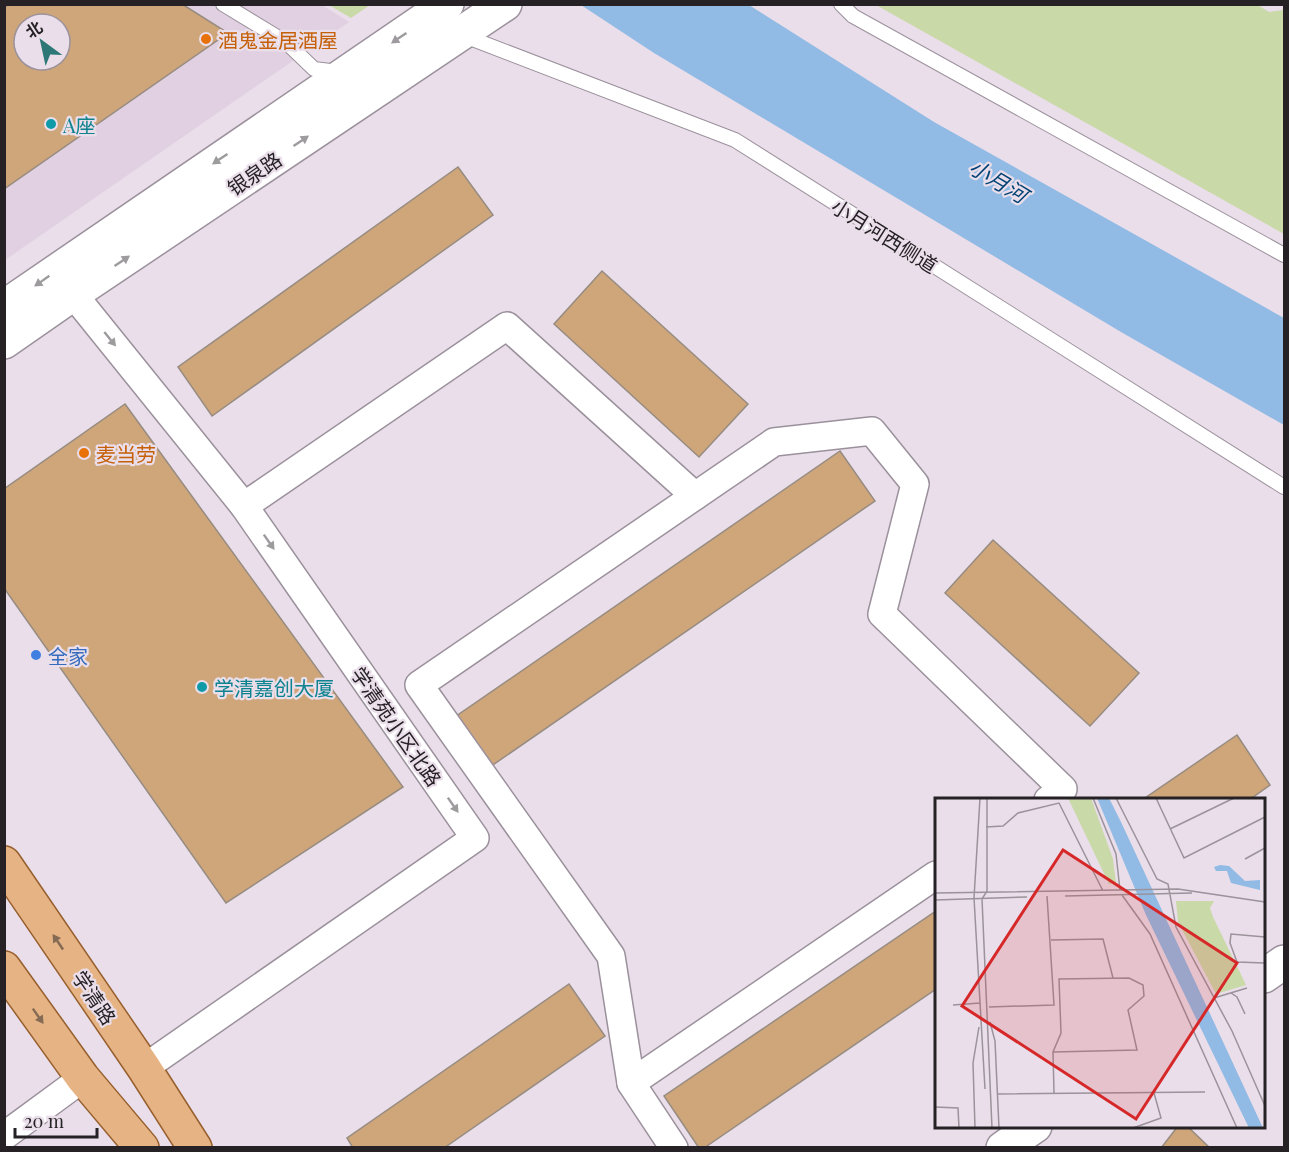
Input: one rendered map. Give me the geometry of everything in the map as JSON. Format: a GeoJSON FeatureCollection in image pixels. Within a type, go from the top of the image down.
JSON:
{"type":"FeatureCollection","features":[{"type":"Feature","properties":{"kind":"main road","name":"银泉路"},"geometry":{"type":"LineString","coordinates":[[4,307],[346,74],[435,8]]}},
{"type":"Feature","properties":{"kind":"main road","name":"银泉路"},"geometry":{"type":"LineString","coordinates":[[4,342],[483,19]]}},
{"type":"Feature","properties":{"kind":"main road","name":"学清路"},"geometry":{"type":"LineString","coordinates":[[4,863],[195,1142]]}},
{"type":"Feature","properties":{"kind":"main road"},"geometry":{"type":"LineString","coordinates":[[1265,974],[1284,962]]}},
{"type":"Feature","properties":{"kind":"main road"},"geometry":{"type":"LineString","coordinates":[[4,968],[83,1078],[138,1145]]}},
{"type":"Feature","properties":{"kind":"main road"},"geometry":{"type":"LineString","coordinates":[[1003,1148],[1032,1128]]}},
{"type":"Feature","properties":{"kind":"street","name":"学清苑小区北路"},"geometry":{"type":"LineString","coordinates":[[73,294],[244,506],[476,838],[144,1068]]}},
{"type":"Feature","properties":{"kind":"street"},"geometry":{"type":"LineString","coordinates":[[244,506],[507,326],[695,496]]}},
{"type":"Feature","properties":{"kind":"street"},"geometry":{"type":"LineString","coordinates":[[674,1148],[631,1083],[611,956],[419,685],[774,442],[872,431],[915,484],[882,614],[1063,789],[1051,798]]}},
{"type":"Feature","properties":{"kind":"street"},"geometry":{"type":"LineString","coordinates":[[631,1083],[935,876]]}},
{"type":"Feature","properties":{"kind":"street"},"geometry":{"type":"LineString","coordinates":[[4,1136],[83,1078]]}},
{"type":"Feature","properties":{"kind":"lane"},"geometry":{"type":"LineString","coordinates":[[223,4],[287,42],[314,69],[346,74]]}},
{"type":"Feature","properties":{"kind":"lane"},"geometry":{"type":"LineString","coordinates":[[841,4],[853,16],[1284,255]]}},
{"type":"Feature","properties":{"kind":"lane","name":"小月河西侧道"},"geometry":{"type":"LineString","coordinates":[[483,19],[735,140],[1284,487]]}},
{"type":"Feature","properties":{"kind":"shaded area"},"geometry":{"type":"Polygon","coordinates":[[[5,5],[322,5],[349,22],[5,260],[5,5]]]}},
{"type":"Feature","properties":{"kind":"green space"},"geometry":{"type":"Polygon","coordinates":[[[329,4],[370,5],[351,18],[329,4]]]}},
{"type":"Feature","properties":{"kind":"green space"},"geometry":{"type":"Polygon","coordinates":[[[1256,4],[1269,12],[1284,10],[1284,234],[876,5],[1256,4]]]}},
{"type":"Feature","properties":{"kind":"water","name":"小月河"},"geometry":{"type":"Polygon","coordinates":[[[581,5],[749,5],[934,122],[1284,318],[1284,425],[1121,332],[654,53],[581,5]]]}},
{"type":"Feature","properties":{"kind":"building","name":"A座"},"geometry":{"type":"Polygon","coordinates":[[[9,4],[182,4],[228,33],[4,189],[4,8],[9,4]]]}},
{"type":"Feature","properties":{"kind":"building"},"geometry":{"type":"Polygon","coordinates":[[[458,167],[493,215],[212,416],[178,367],[458,167]]]}},
{"type":"Feature","properties":{"kind":"building"},"geometry":{"type":"Polygon","coordinates":[[[602,271],[748,404],[699,457],[554,324],[602,271]]]}},
{"type":"Feature","properties":{"kind":"building","name":"学清嘉创大厦"},"geometry":{"type":"Polygon","coordinates":[[[125,404],[403,787],[226,903],[4,588],[4,489],[125,404]]]}},
{"type":"Feature","properties":{"kind":"building"},"geometry":{"type":"Polygon","coordinates":[[[840,451],[875,501],[487,769],[452,719],[840,451]]]}},
{"type":"Feature","properties":{"kind":"building"},"geometry":{"type":"Polygon","coordinates":[[[993,540],[1139,673],[1090,726],[945,593],[993,540]]]}},
{"type":"Feature","properties":{"kind":"building"},"geometry":{"type":"Polygon","coordinates":[[[1237,735],[1270,785],[1252,798],[1145,798],[1237,735]]]}},
{"type":"Feature","properties":{"kind":"building"},"geometry":{"type":"Polygon","coordinates":[[[935,912],[935,990],[704,1148],[699,1148],[664,1096],[935,912]]]}},
{"type":"Feature","properties":{"kind":"building"},"geometry":{"type":"Polygon","coordinates":[[[569,984],[605,1036],[444,1148],[353,1148],[347,1138],[569,984]]]}},
{"type":"Feature","properties":{"kind":"building"},"geometry":{"type":"Polygon","coordinates":[[[1176,1128],[1189,1128],[1210,1148],[1161,1148],[1176,1128]]]}},
{"type":"Feature","properties":{"kind":"place","name":"酒鬼金居酒屋"},"geometry":{"type":"Point","coordinates":[206,39]}},
{"type":"Feature","properties":{"kind":"place","name":"A座"},"geometry":{"type":"Point","coordinates":[51,124]}},
{"type":"Feature","properties":{"kind":"place","name":"麦当劳"},"geometry":{"type":"Point","coordinates":[84,453]}},
{"type":"Feature","properties":{"kind":"place","name":"全家"},"geometry":{"type":"Point","coordinates":[36,655]}},
{"type":"Feature","properties":{"kind":"place","name":"学清嘉创大厦"},"geometry":{"type":"Point","coordinates":[202,687]}}]}
